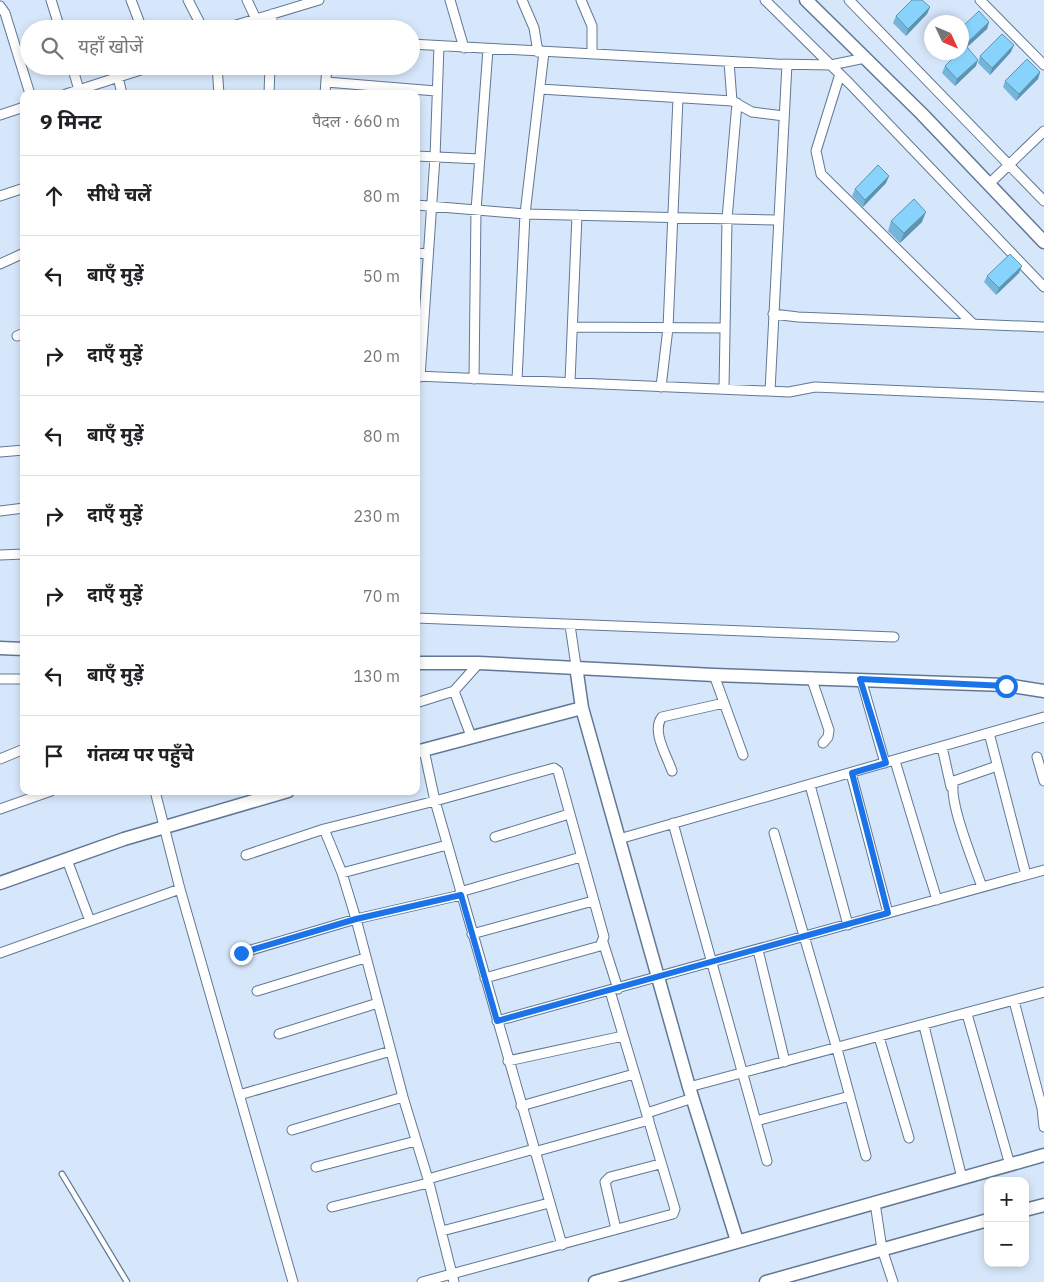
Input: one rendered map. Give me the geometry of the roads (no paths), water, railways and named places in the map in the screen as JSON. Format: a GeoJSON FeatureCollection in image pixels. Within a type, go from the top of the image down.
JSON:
{"type":"FeatureCollection","features":[{"type":"Feature","properties":{"kind":"street"},"geometry":{"type":"LineString","coordinates":[[51,0],[57,20]]}},
{"type":"Feature","properties":{"kind":"street"},"geometry":{"type":"LineString","coordinates":[[132,0],[139,20]]}},
{"type":"Feature","properties":{"kind":"street"},"geometry":{"type":"LineString","coordinates":[[188,0],[199,20]]}},
{"type":"Feature","properties":{"kind":"street"},"geometry":{"type":"LineString","coordinates":[[247,0],[256,19]]}},
{"type":"Feature","properties":{"kind":"street"},"geometry":{"type":"LineString","coordinates":[[253,20],[302,2],[319,0]]}},
{"type":"Feature","properties":{"kind":"street"},"geometry":{"type":"LineString","coordinates":[[450,0],[464,48]]}},
{"type":"Feature","properties":{"kind":"street"},"geometry":{"type":"LineString","coordinates":[[517,380],[525,214],[540,88],[541,52],[534,28],[522,0]]}},
{"type":"Feature","properties":{"kind":"street"},"geometry":{"type":"LineString","coordinates":[[581,0],[592,26],[592,54]]}},
{"type":"Feature","properties":{"kind":"street"},"geometry":{"type":"LineString","coordinates":[[765,0],[840,74],[1044,287]]}},
{"type":"Feature","properties":{"kind":"street"},"geometry":{"type":"LineString","coordinates":[[806,0],[1044,242]]}},
{"type":"Feature","properties":{"kind":"street"},"geometry":{"type":"LineString","coordinates":[[849,0],[1044,201]]}},
{"type":"Feature","properties":{"kind":"street"},"geometry":{"type":"LineString","coordinates":[[980,0],[1044,65]]}},
{"type":"Feature","properties":{"kind":"street"},"geometry":{"type":"LineString","coordinates":[[0,6],[5,13],[20,62]]}},
{"type":"Feature","properties":{"kind":"street"},"geometry":{"type":"LineString","coordinates":[[272,14],[272,20]]}},
{"type":"Feature","properties":{"kind":"street"},"geometry":{"type":"LineString","coordinates":[[420,45],[787,64],[831,65],[865,58]]}},
{"type":"Feature","properties":{"kind":"street"},"geometry":{"type":"LineString","coordinates":[[420,352],[435,157],[436,91],[440,46]]}},
{"type":"Feature","properties":{"kind":"street"},"geometry":{"type":"LineString","coordinates":[[474,378],[476,210],[488,49]]}},
{"type":"Feature","properties":{"kind":"street"},"geometry":{"type":"LineString","coordinates":[[724,389],[727,219],[734,102],[729,62]]}},
{"type":"Feature","properties":{"kind":"street"},"geometry":{"type":"LineString","coordinates":[[770,391],[777,220],[787,64]]}},
{"type":"Feature","properties":{"kind":"street"},"geometry":{"type":"LineString","coordinates":[[840,74],[816,151],[821,174],[973,324]]}},
{"type":"Feature","properties":{"kind":"street"},"geometry":{"type":"LineString","coordinates":[[24,75],[29,90]]}},
{"type":"Feature","properties":{"kind":"street"},"geometry":{"type":"LineString","coordinates":[[75,75],[79,90],[124,75]]}},
{"type":"Feature","properties":{"kind":"street"},"geometry":{"type":"LineString","coordinates":[[218,75],[219,90]]}},
{"type":"Feature","properties":{"kind":"street"},"geometry":{"type":"LineString","coordinates":[[268,90],[269,75]]}},
{"type":"Feature","properties":{"kind":"street"},"geometry":{"type":"LineString","coordinates":[[325,90],[326,75]]}},
{"type":"Feature","properties":{"kind":"street"},"geometry":{"type":"LineString","coordinates":[[118,77],[121,90]]}},
{"type":"Feature","properties":{"kind":"street"},"geometry":{"type":"LineString","coordinates":[[326,82],[370,90]]}},
{"type":"Feature","properties":{"kind":"street"},"geometry":{"type":"LineString","coordinates":[[540,88],[734,102],[752,112],[784,116]]}},
{"type":"Feature","properties":{"kind":"street"},"geometry":{"type":"LineString","coordinates":[[420,91],[436,91]]}},
{"type":"Feature","properties":{"kind":"street"},"geometry":{"type":"LineString","coordinates":[[661,387],[668,328],[678,98]]}},
{"type":"Feature","properties":{"kind":"street"},"geometry":{"type":"LineString","coordinates":[[0,114],[20,108]]}},
{"type":"Feature","properties":{"kind":"street"},"geometry":{"type":"LineString","coordinates":[[989,184],[1044,131]]}},
{"type":"Feature","properties":{"kind":"street"},"geometry":{"type":"LineString","coordinates":[[420,156],[480,159]]}},
{"type":"Feature","properties":{"kind":"street"},"geometry":{"type":"LineString","coordinates":[[0,196],[20,189]]}},
{"type":"Feature","properties":{"kind":"street"},"geometry":{"type":"LineString","coordinates":[[420,205],[525,214],[777,220]]}},
{"type":"Feature","properties":{"kind":"street"},"geometry":{"type":"LineString","coordinates":[[570,382],[577,215]]}},
{"type":"Feature","properties":{"kind":"street"},"geometry":{"type":"LineString","coordinates":[[420,253],[428,254]]}},
{"type":"Feature","properties":{"kind":"street"},"geometry":{"type":"LineString","coordinates":[[0,264],[20,255]]}},
{"type":"Feature","properties":{"kind":"street"},"geometry":{"type":"LineString","coordinates":[[773,314],[798,318],[1044,327]]}},
{"type":"Feature","properties":{"kind":"street"},"geometry":{"type":"LineString","coordinates":[[573,328],[725,328]]}},
{"type":"Feature","properties":{"kind":"street"},"geometry":{"type":"LineString","coordinates":[[420,377],[789,392],[815,387],[1044,396]]}},
{"type":"Feature","properties":{"kind":"street"},"geometry":{"type":"LineString","coordinates":[[0,452],[20,450]]}},
{"type":"Feature","properties":{"kind":"street"},"geometry":{"type":"LineString","coordinates":[[0,511],[20,508]]}},
{"type":"Feature","properties":{"kind":"street"},"geometry":{"type":"LineString","coordinates":[[0,555],[20,554]]}},
{"type":"Feature","properties":{"kind":"street"},"geometry":{"type":"LineString","coordinates":[[420,618],[894,637]]}},
{"type":"Feature","properties":{"kind":"street"},"geometry":{"type":"LineString","coordinates":[[570,625],[582,708],[691,1092],[737,1242]]}},
{"type":"Feature","properties":{"kind":"street"},"geometry":{"type":"LineString","coordinates":[[0,648],[20,649]]}},
{"type":"Feature","properties":{"kind":"street"},"geometry":{"type":"LineString","coordinates":[[420,663],[576,666],[714,675],[811,677],[1006,686],[1044,690]]}},
{"type":"Feature","properties":{"kind":"street"},"geometry":{"type":"LineString","coordinates":[[420,702],[454,691],[479,663]]}},
{"type":"Feature","properties":{"kind":"street"},"geometry":{"type":"LineString","coordinates":[[714,675],[743,755]]}},
{"type":"Feature","properties":{"kind":"street"},"geometry":{"type":"LineString","coordinates":[[811,677],[829,730],[828,737],[823,743]]}},
{"type":"Feature","properties":{"kind":"street"},"geometry":{"type":"LineString","coordinates":[[0,679],[20,679]]}},
{"type":"Feature","properties":{"kind":"street"},"geometry":{"type":"LineString","coordinates":[[860,679],[937,900]]}},
{"type":"Feature","properties":{"kind":"street"},"geometry":{"type":"LineString","coordinates":[[454,691],[471,736]]}},
{"type":"Feature","properties":{"kind":"street"},"geometry":{"type":"LineString","coordinates":[[672,771],[658,732],[658,722],[662,717],[724,703]]}},
{"type":"Feature","properties":{"kind":"street"},"geometry":{"type":"LineString","coordinates":[[562,1244],[420,751],[582,708]]}},
{"type":"Feature","properties":{"kind":"street"},"geometry":{"type":"LineString","coordinates":[[619,839],[1044,717]]}},
{"type":"Feature","properties":{"kind":"street"},"geometry":{"type":"LineString","coordinates":[[989,733],[1026,875]]}},
{"type":"Feature","properties":{"kind":"street"},"geometry":{"type":"LineString","coordinates":[[942,747],[954,804],[982,887]]}},
{"type":"Feature","properties":{"kind":"street"},"geometry":{"type":"LineString","coordinates":[[0,759],[20,751]]}},
{"type":"Feature","properties":{"kind":"street"},"geometry":{"type":"LineString","coordinates":[[1037,757],[1044,781]]}},
{"type":"Feature","properties":{"kind":"street"},"geometry":{"type":"LineString","coordinates":[[951,788],[954,781],[997,766]]}},
{"type":"Feature","properties":{"kind":"street"},"geometry":{"type":"LineString","coordinates":[[246,855],[324,828],[434,801],[554,768],[558,770],[604,937],[603,942],[623,1036],[675,1210],[673,1214],[616,1228],[453,1277],[422,1282]]}},
{"type":"Feature","properties":{"kind":"street"},"geometry":{"type":"LineString","coordinates":[[852,773],[888,913]]}},
{"type":"Feature","properties":{"kind":"street"},"geometry":{"type":"LineString","coordinates":[[810,785],[848,925]]}},
{"type":"Feature","properties":{"kind":"street"},"geometry":{"type":"LineString","coordinates":[[0,809],[40,795]]}},
{"type":"Feature","properties":{"kind":"street"},"geometry":{"type":"LineString","coordinates":[[156,795],[180,888],[293,1282]]}},
{"type":"Feature","properties":{"kind":"street"},"geometry":{"type":"LineString","coordinates":[[0,884],[165,827],[274,795]]}},
{"type":"Feature","properties":{"kind":"street"},"geometry":{"type":"LineString","coordinates":[[495,837],[569,814]]}},
{"type":"Feature","properties":{"kind":"street"},"geometry":{"type":"LineString","coordinates":[[674,823],[768,1161]]}},
{"type":"Feature","properties":{"kind":"street"},"geometry":{"type":"LineString","coordinates":[[324,828],[342,872],[356,919],[390,1051],[442,1231],[453,1277]]}},
{"type":"Feature","properties":{"kind":"street"},"geometry":{"type":"LineString","coordinates":[[774,833],[837,1048],[866,1156]]}},
{"type":"Feature","properties":{"kind":"street"},"geometry":{"type":"LineString","coordinates":[[342,872],[447,845]]}},
{"type":"Feature","properties":{"kind":"street"},"geometry":{"type":"LineString","coordinates":[[241,953],[356,919],[461,893],[581,857]]}},
{"type":"Feature","properties":{"kind":"street"},"geometry":{"type":"LineString","coordinates":[[67,860],[90,921]]}},
{"type":"Feature","properties":{"kind":"street"},"geometry":{"type":"LineString","coordinates":[[497,1021],[1044,870]]}},
{"type":"Feature","properties":{"kind":"street"},"geometry":{"type":"LineString","coordinates":[[0,953],[180,888]]}},
{"type":"Feature","properties":{"kind":"street"},"geometry":{"type":"LineString","coordinates":[[472,934],[593,901]]}},
{"type":"Feature","properties":{"kind":"street"},"geometry":{"type":"LineString","coordinates":[[484,978],[600,946],[603,942]]}},
{"type":"Feature","properties":{"kind":"street"},"geometry":{"type":"LineString","coordinates":[[758,950],[785,1062]]}},
{"type":"Feature","properties":{"kind":"street"},"geometry":{"type":"LineString","coordinates":[[257,991],[365,958]]}},
{"type":"Feature","properties":{"kind":"street"},"geometry":{"type":"LineString","coordinates":[[332,1207],[534,1151],[648,1116],[691,1092],[743,1073],[924,1026],[1044,992]]}},
{"type":"Feature","properties":{"kind":"street"},"geometry":{"type":"LineString","coordinates":[[1014,1001],[1042,1108],[1044,1127]]}},
{"type":"Feature","properties":{"kind":"street"},"geometry":{"type":"LineString","coordinates":[[279,1034],[378,1004]]}},
{"type":"Feature","properties":{"kind":"street"},"geometry":{"type":"LineString","coordinates":[[967,1014],[1010,1165]]}},
{"type":"Feature","properties":{"kind":"street"},"geometry":{"type":"LineString","coordinates":[[924,1026],[962,1178]]}},
{"type":"Feature","properties":{"kind":"street"},"geometry":{"type":"LineString","coordinates":[[508,1061],[623,1036]]}},
{"type":"Feature","properties":{"kind":"street"},"geometry":{"type":"LineString","coordinates":[[879,1037],[909,1138]]}},
{"type":"Feature","properties":{"kind":"street"},"geometry":{"type":"LineString","coordinates":[[239,1094],[390,1051]]}},
{"type":"Feature","properties":{"kind":"street"},"geometry":{"type":"LineString","coordinates":[[521,1106],[634,1074]]}},
{"type":"Feature","properties":{"kind":"street"},"geometry":{"type":"LineString","coordinates":[[756,1120],[850,1096]]}},
{"type":"Feature","properties":{"kind":"street"},"geometry":{"type":"LineString","coordinates":[[292,1130],[403,1097]]}},
{"type":"Feature","properties":{"kind":"street"},"geometry":{"type":"LineString","coordinates":[[316,1167],[416,1141]]}},
{"type":"Feature","properties":{"kind":"street"},"geometry":{"type":"LineString","coordinates":[[595,1282],[1044,1155]]}},
{"type":"Feature","properties":{"kind":"street"},"geometry":{"type":"LineString","coordinates":[[616,1228],[605,1182],[610,1177],[660,1164]]}},
{"type":"Feature","properties":{"kind":"street"},"geometry":{"type":"LineString","coordinates":[[442,1231],[549,1203]]}},
{"type":"Feature","properties":{"kind":"street"},"geometry":{"type":"LineString","coordinates":[[875,1203],[882,1249],[893,1282]]}},
{"type":"Feature","properties":{"kind":"street"},"geometry":{"type":"LineString","coordinates":[[1029,1209],[1044,1205]]}},
{"type":"Feature","properties":{"kind":"street"},"geometry":{"type":"LineString","coordinates":[[766,1282],[789,1279],[882,1249],[984,1221]]}},
{"type":"Feature","properties":{"kind":"lane"},"geometry":{"type":"LineString","coordinates":[[62,1174],[127,1282]]}}]}
